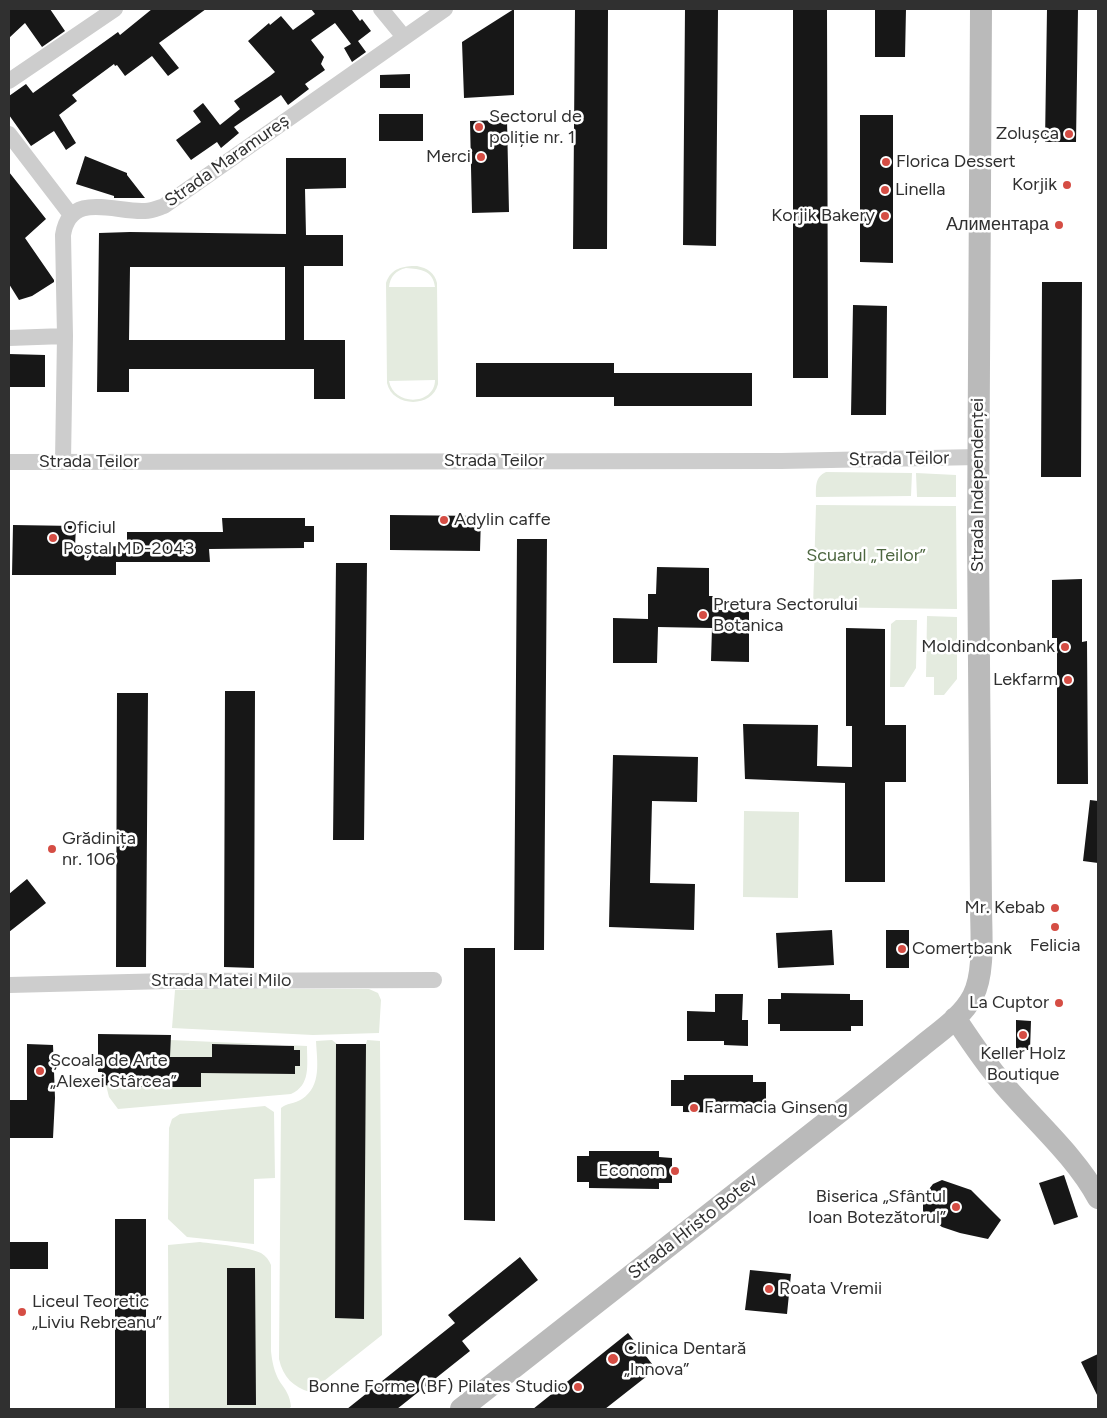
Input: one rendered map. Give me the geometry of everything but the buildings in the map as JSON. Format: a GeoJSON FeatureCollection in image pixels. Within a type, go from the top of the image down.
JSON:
{"type":"FeatureCollection","features":[{"type":"Feature","properties":{"kind":"main road","name":"Strada Independenței"},"geometry":{"type":"LineString","coordinates":[[955,1018],[973,996],[978,982],[980,961],[978,457],[981,9]]}},
{"type":"Feature","properties":{"kind":"main road","name":"Strada Hristo Botev"},"geometry":{"type":"LineString","coordinates":[[461,1409],[613,1288],[741,1190],[955,1018]]}},
{"type":"Feature","properties":{"kind":"main road"},"geometry":{"type":"LineString","coordinates":[[955,1018],[1004,1086],[1064,1152],[1087,1180],[1098,1198]]}},
{"type":"Feature","properties":{"kind":"street"},"geometry":{"type":"LineString","coordinates":[[9,82],[115,9]]}},
{"type":"Feature","properties":{"kind":"street"},"geometry":{"type":"LineString","coordinates":[[381,9],[404,37]]}},
{"type":"Feature","properties":{"kind":"street","name":"Strada Maramureș"},"geometry":{"type":"LineString","coordinates":[[71,215],[77,210],[96,206],[147,211],[164,206],[445,9]]}},
{"type":"Feature","properties":{"kind":"street"},"geometry":{"type":"LineString","coordinates":[[9,134],[71,215],[67,220],[63,235],[66,336],[63,462]]}},
{"type":"Feature","properties":{"kind":"street"},"geometry":{"type":"LineString","coordinates":[[9,338],[66,336]]}},
{"type":"Feature","properties":{"kind":"street","name":"Strada Teilor"},"geometry":{"type":"LineString","coordinates":[[9,462],[771,461],[978,457]]}},
{"type":"Feature","properties":{"kind":"street","name":"Strada Matei Milo"},"geometry":{"type":"LineString","coordinates":[[9,986],[169,981],[434,980]]}},
{"type":"Feature","properties":{"kind":"green space"},"geometry":{"type":"Polygon","coordinates":[[[402,267],[421,267],[430,272],[437,283],[438,384],[428,398],[412,402],[396,397],[390,391],[387,383],[386,283],[394,271],[402,267]],[[406,268],[394,274],[389,287],[435,287],[434,281],[429,274],[421,270],[406,268]],[[435,380],[389,381],[392,389],[398,395],[414,400],[429,394],[435,380]]]}},
{"type":"Feature","properties":{"kind":"green space"},"geometry":{"type":"Polygon","coordinates":[[[826,472],[912,473],[911,496],[816,497],[818,479],[826,472]]]}},
{"type":"Feature","properties":{"kind":"green space"},"geometry":{"type":"Polygon","coordinates":[[[916,473],[956,475],[956,497],[917,497],[916,473]]]}},
{"type":"Feature","properties":{"kind":"green space","name":"Scuarul „Teilor”"},"geometry":{"type":"Polygon","coordinates":[[[816,505],[956,506],[957,609],[813,607],[816,505]]]}},
{"type":"Feature","properties":{"kind":"green space"},"geometry":{"type":"Polygon","coordinates":[[[927,616],[957,617],[957,679],[944,695],[934,695],[934,677],[926,677],[927,616]]]}},
{"type":"Feature","properties":{"kind":"green space"},"geometry":{"type":"Polygon","coordinates":[[[896,620],[917,620],[916,668],[904,687],[890,687],[891,624],[896,620]]]}},
{"type":"Feature","properties":{"kind":"green space"},"geometry":{"type":"Polygon","coordinates":[[[744,811],[799,812],[798,898],[743,897],[744,811]]]}},
{"type":"Feature","properties":{"kind":"green space"},"geometry":{"type":"Polygon","coordinates":[[[369,989],[378,993],[381,1000],[379,1033],[313,1035],[172,1028],[175,990],[369,989]]]}},
{"type":"Feature","properties":{"kind":"green space"},"geometry":{"type":"Polygon","coordinates":[[[170,1040],[281,1045],[213,1044],[212,1057],[161,1057],[170,1040]]]}},
{"type":"Feature","properties":{"kind":"green space"},"geometry":{"type":"Polygon","coordinates":[[[332,1040],[337,1044],[366,1044],[367,1040],[380,1041],[382,1335],[310,1392],[294,1384],[286,1376],[279,1359],[281,1108],[299,1101],[308,1094],[313,1087],[317,1073],[316,1041],[332,1040]]]}},
{"type":"Feature","properties":{"kind":"green space"},"geometry":{"type":"Polygon","coordinates":[[[293,1045],[307,1046],[307,1067],[305,1080],[291,1094],[118,1109],[109,1097],[106,1085],[119,1087],[201,1072],[294,1074],[295,1066],[300,1066],[300,1050],[294,1050],[293,1045]]]}},
{"type":"Feature","properties":{"kind":"green space"},"geometry":{"type":"Polygon","coordinates":[[[265,1106],[274,1112],[275,1178],[254,1179],[254,1244],[187,1237],[168,1219],[169,1128],[172,1119],[180,1114],[265,1106]]]}},
{"type":"Feature","properties":{"kind":"green space"},"geometry":{"type":"Polygon","coordinates":[[[200,1242],[249,1249],[263,1254],[269,1261],[271,1265],[271,1355],[276,1374],[290,1400],[291,1407],[288,1409],[169,1409],[168,1245],[200,1242]]]}},
{"type":"Feature","properties":{"kind":"place","name":"Sectorul de poliție nr. 1"},"geometry":{"type":"Point","coordinates":[479,127]}},
{"type":"Feature","properties":{"kind":"place","name":"Zolușca"},"geometry":{"type":"Point","coordinates":[1069,134]}},
{"type":"Feature","properties":{"kind":"place","name":"Merci"},"geometry":{"type":"Point","coordinates":[481,157]}},
{"type":"Feature","properties":{"kind":"place","name":"Florica Dessert"},"geometry":{"type":"Point","coordinates":[886,162]}},
{"type":"Feature","properties":{"kind":"place","name":"Korjik"},"geometry":{"type":"Point","coordinates":[1067,185]}},
{"type":"Feature","properties":{"kind":"place","name":"Linella"},"geometry":{"type":"Point","coordinates":[885,190]}},
{"type":"Feature","properties":{"kind":"place","name":"Korjik Bakery"},"geometry":{"type":"Point","coordinates":[885,216]}},
{"type":"Feature","properties":{"kind":"place","name":"Алиментара"},"geometry":{"type":"Point","coordinates":[1059,225]}},
{"type":"Feature","properties":{"kind":"place","name":"Adylin caffe"},"geometry":{"type":"Point","coordinates":[444,520]}},
{"type":"Feature","properties":{"kind":"place","name":"Oficiul Poștal MD-2043"},"geometry":{"type":"Point","coordinates":[53,538]}},
{"type":"Feature","properties":{"kind":"place","name":"Pretura Sectorului Botanica"},"geometry":{"type":"Point","coordinates":[703,615]}},
{"type":"Feature","properties":{"kind":"place","name":"Moldindconbank"},"geometry":{"type":"Point","coordinates":[1065,647]}},
{"type":"Feature","properties":{"kind":"place","name":"Lekfarm"},"geometry":{"type":"Point","coordinates":[1068,680]}},
{"type":"Feature","properties":{"kind":"place","name":"Grădinița nr. 106"},"geometry":{"type":"Point","coordinates":[52,849]}},
{"type":"Feature","properties":{"kind":"place","name":"Mr. Kebab"},"geometry":{"type":"Point","coordinates":[1055,908]}},
{"type":"Feature","properties":{"kind":"place","name":"Felicia"},"geometry":{"type":"Point","coordinates":[1055,927]}},
{"type":"Feature","properties":{"kind":"place","name":"Comerțbank"},"geometry":{"type":"Point","coordinates":[902,949]}},
{"type":"Feature","properties":{"kind":"place","name":"La Cuptor"},"geometry":{"type":"Point","coordinates":[1059,1003]}},
{"type":"Feature","properties":{"kind":"place","name":"Keller Holz Boutique"},"geometry":{"type":"Point","coordinates":[1023,1035]}},
{"type":"Feature","properties":{"kind":"place","name":"Școala de Arte „Alexei Stârcea”"},"geometry":{"type":"Point","coordinates":[40,1071]}},
{"type":"Feature","properties":{"kind":"place","name":"Farmacia Ginseng"},"geometry":{"type":"Point","coordinates":[694,1108]}},
{"type":"Feature","properties":{"kind":"place","name":"Econom"},"geometry":{"type":"Point","coordinates":[675,1171]}},
{"type":"Feature","properties":{"kind":"place","name":"Biserica „Sfântul Ioan Botezătorul”"},"geometry":{"type":"Point","coordinates":[956,1207]}},
{"type":"Feature","properties":{"kind":"place","name":"Roata Vremii"},"geometry":{"type":"Point","coordinates":[769,1289]}},
{"type":"Feature","properties":{"kind":"place","name":"Liceul Teoretic „Liviu Rebreanu”"},"geometry":{"type":"Point","coordinates":[22,1312]}},
{"type":"Feature","properties":{"kind":"place","name":"Clinica Dentară „Innova”"},"geometry":{"type":"Point","coordinates":[613,1359]}},
{"type":"Feature","properties":{"kind":"place","name":"Bonne Forme (BF) Pilates Studio"},"geometry":{"type":"Point","coordinates":[578,1387]}}]}
